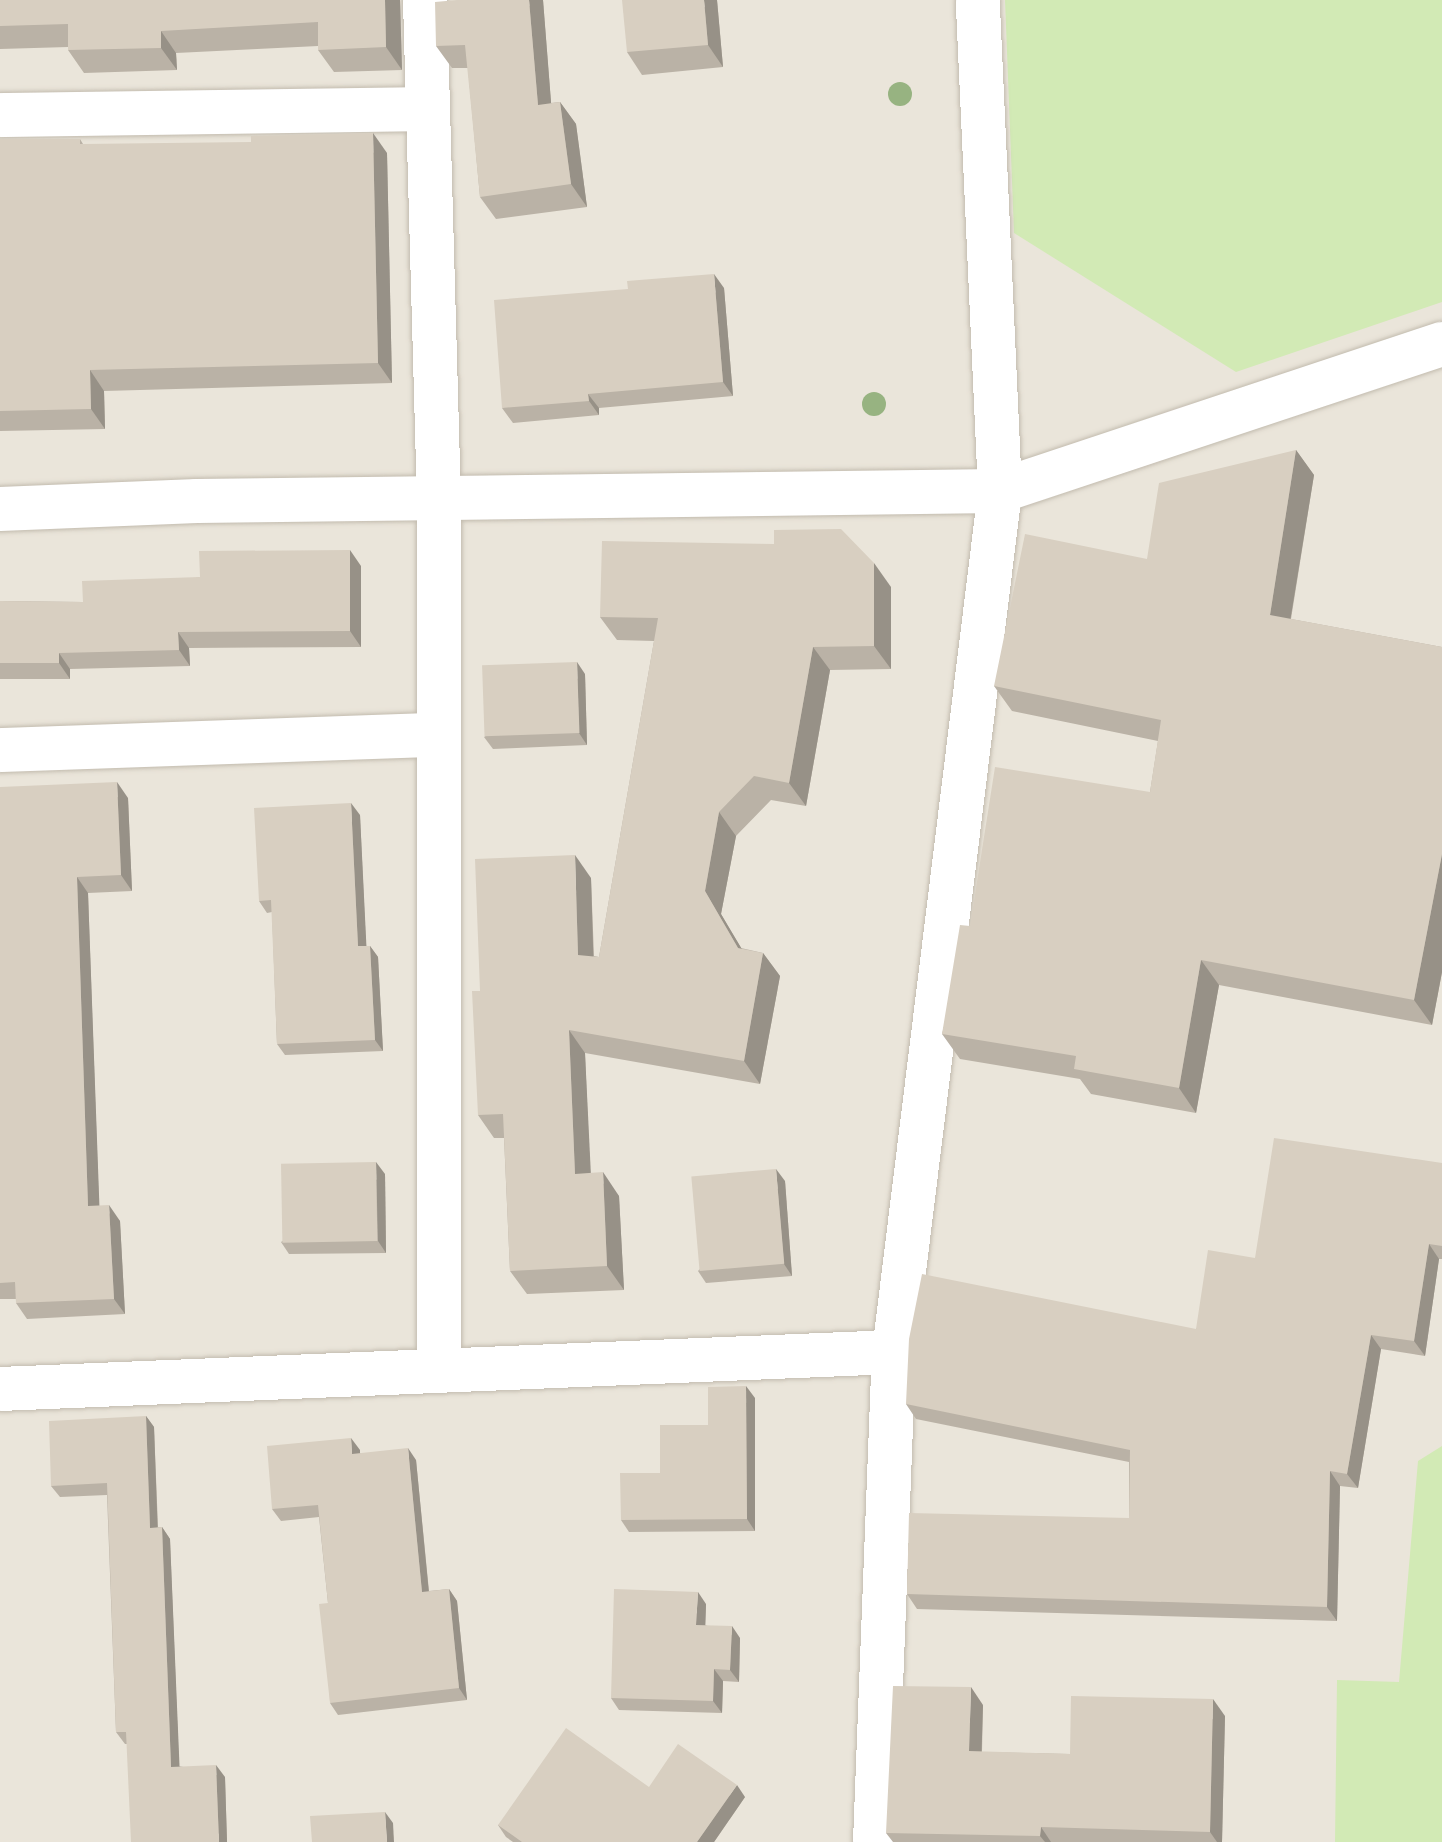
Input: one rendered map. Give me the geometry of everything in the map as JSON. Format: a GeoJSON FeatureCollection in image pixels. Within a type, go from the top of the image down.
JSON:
{"type":"FeatureCollection","features":[{"type":"Feature","properties":{"kind":"street"},"geometry":{"type":"LineString","coordinates":[[425,0],[439,498],[436,735],[439,1369]]}},
{"type":"Feature","properties":{"kind":"street"},"geometry":{"type":"LineString","coordinates":[[875,1842],[894,1352],[1000,491],[978,0]]}},
{"type":"Feature","properties":{"kind":"street"},"geometry":{"type":"LineString","coordinates":[[0,115],[427,109]]}},
{"type":"Feature","properties":{"kind":"street"},"geometry":{"type":"LineString","coordinates":[[0,509],[439,498],[1000,491],[1442,344]]}},
{"type":"Feature","properties":{"kind":"street"},"geometry":{"type":"LineString","coordinates":[[0,750],[436,735]]}},
{"type":"Feature","properties":{"kind":"street"},"geometry":{"type":"LineString","coordinates":[[0,1389],[894,1352]]}},
{"type":"Feature","properties":{"kind":"shaded area"},"geometry":{"type":"Polygon","coordinates":[[[0,0],[1442,0],[1442,1842],[0,1842],[0,0]]]}},
{"type":"Feature","properties":{"kind":"green space"},"geometry":{"type":"Polygon","coordinates":[[[1005,0],[1442,0],[1442,302],[1236,372],[1014,233],[1005,0]]]}},
{"type":"Feature","properties":{"kind":"green space"},"geometry":{"type":"Polygon","coordinates":[[[1442,1446],[1442,1842],[1335,1842],[1337,1680],[1399,1682],[1418,1461],[1442,1446]]]}},
{"type":"Feature","properties":{"kind":"building"},"geometry":{"type":"Polygon","coordinates":[[[0,0],[385,0],[386,47],[318,50],[318,22],[161,31],[161,48],[68,50],[68,24],[0,26],[0,0]]]}},
{"type":"Feature","properties":{"kind":"building"},"geometry":{"type":"Polygon","coordinates":[[[529,0],[538,105],[560,102],[571,184],[480,197],[465,45],[436,46],[435,2],[529,0]]]}},
{"type":"Feature","properties":{"kind":"building"},"geometry":{"type":"Polygon","coordinates":[[[622,0],[704,0],[708,45],[627,52],[622,0]]]}},
{"type":"Feature","properties":{"kind":"building"},"geometry":{"type":"Polygon","coordinates":[[[373,133],[378,363],[90,370],[91,409],[0,411],[0,139],[80,139],[80,144],[251,142],[251,136],[373,133]]]}},
{"type":"Feature","properties":{"kind":"building"},"geometry":{"type":"Polygon","coordinates":[[[714,274],[723,382],[588,394],[589,401],[502,408],[494,300],[628,289],[627,281],[714,274]]]}},
{"type":"Feature","properties":{"kind":"building"},"geometry":{"type":"Polygon","coordinates":[[[1296,450],[1270,615],[1442,647],[1442,854],[1414,1000],[1201,960],[1179,1088],[1074,1069],[1076,1056],[942,1034],[960,925],[970,926],[995,767],[1150,792],[1161,720],[994,686],[1025,534],[1147,559],[1159,483],[1296,450]]]}},
{"type":"Feature","properties":{"kind":"building"},"geometry":{"type":"Polygon","coordinates":[[[841,529],[874,563],[874,646],[813,647],[789,783],[754,776],[719,812],[705,891],[738,948],[763,953],[744,1061],[569,1030],[575,1174],[603,1172],[607,1266],[510,1271],[503,1114],[478,1115],[472,991],[480,991],[475,859],[575,855],[578,955],[599,957],[658,618],[600,617],[602,541],[774,544],[774,530],[841,529]]]}},
{"type":"Feature","properties":{"kind":"building"},"geometry":{"type":"Polygon","coordinates":[[[350,550],[350,631],[178,632],[179,650],[59,653],[59,663],[0,663],[0,601],[83,602],[82,581],[200,577],[199,551],[350,550]]]}},
{"type":"Feature","properties":{"kind":"building"},"geometry":{"type":"Polygon","coordinates":[[[577,662],[579,733],[485,736],[482,665],[577,662]]]}},
{"type":"Feature","properties":{"kind":"building"},"geometry":{"type":"Polygon","coordinates":[[[117,782],[121,875],[77,877],[88,1206],[109,1205],[114,1299],[16,1303],[15,1282],[0,1283],[0,787],[117,782]]]}},
{"type":"Feature","properties":{"kind":"building"},"geometry":{"type":"Polygon","coordinates":[[[351,803],[358,946],[370,946],[375,1040],[277,1044],[271,900],[259,901],[254,808],[351,803]]]}},
{"type":"Feature","properties":{"kind":"building"},"geometry":{"type":"Polygon","coordinates":[[[1274,1138],[1442,1163],[1442,1246],[1429,1244],[1414,1341],[1371,1335],[1347,1474],[1330,1471],[1327,1607],[907,1594],[909,1513],[1129,1518],[1130,1450],[906,1404],[909,1339],[922,1274],[1196,1329],[1208,1250],[1255,1258],[1274,1138]]]}},
{"type":"Feature","properties":{"kind":"building"},"geometry":{"type":"Polygon","coordinates":[[[376,1162],[377,1241],[282,1243],[281,1164],[376,1162]]]}},
{"type":"Feature","properties":{"kind":"building"},"geometry":{"type":"Polygon","coordinates":[[[776,1169],[784,1264],[700,1271],[691,1176],[776,1169]]]}},
{"type":"Feature","properties":{"kind":"building"},"geometry":{"type":"Polygon","coordinates":[[[746,1386],[747,1519],[621,1520],[620,1473],[660,1473],[660,1425],[708,1425],[708,1387],[746,1386]]]}},
{"type":"Feature","properties":{"kind":"building"},"geometry":{"type":"Polygon","coordinates":[[[146,1416],[150,1528],[162,1527],[171,1767],[216,1765],[219,1842],[131,1842],[126,1732],[116,1732],[107,1483],[51,1486],[49,1421],[146,1416]]]}},
{"type":"Feature","properties":{"kind":"building"},"geometry":{"type":"Polygon","coordinates":[[[351,1438],[352,1454],[408,1448],[422,1592],[449,1589],[459,1688],[330,1703],[319,1604],[328,1603],[318,1505],[272,1509],[267,1446],[351,1438]]]}},
{"type":"Feature","properties":{"kind":"building"},"geometry":{"type":"Polygon","coordinates":[[[614,1589],[698,1592],[696,1625],[732,1626],[730,1670],[714,1669],[713,1701],[611,1698],[614,1589]]]}},
{"type":"Feature","properties":{"kind":"building"},"geometry":{"type":"Polygon","coordinates":[[[893,1686],[971,1687],[969,1751],[1070,1754],[1071,1696],[1213,1699],[1210,1832],[1041,1827],[1040,1836],[886,1833],[893,1686]]]}},
{"type":"Feature","properties":{"kind":"building"},"geometry":{"type":"Polygon","coordinates":[[[566,1728],[649,1787],[678,1744],[737,1785],[697,1842],[522,1842],[498,1825],[566,1728]]]}},
{"type":"Feature","properties":{"kind":"building"},"geometry":{"type":"Polygon","coordinates":[[[385,1812],[387,1842],[312,1842],[310,1816],[385,1812]]]}}]}
